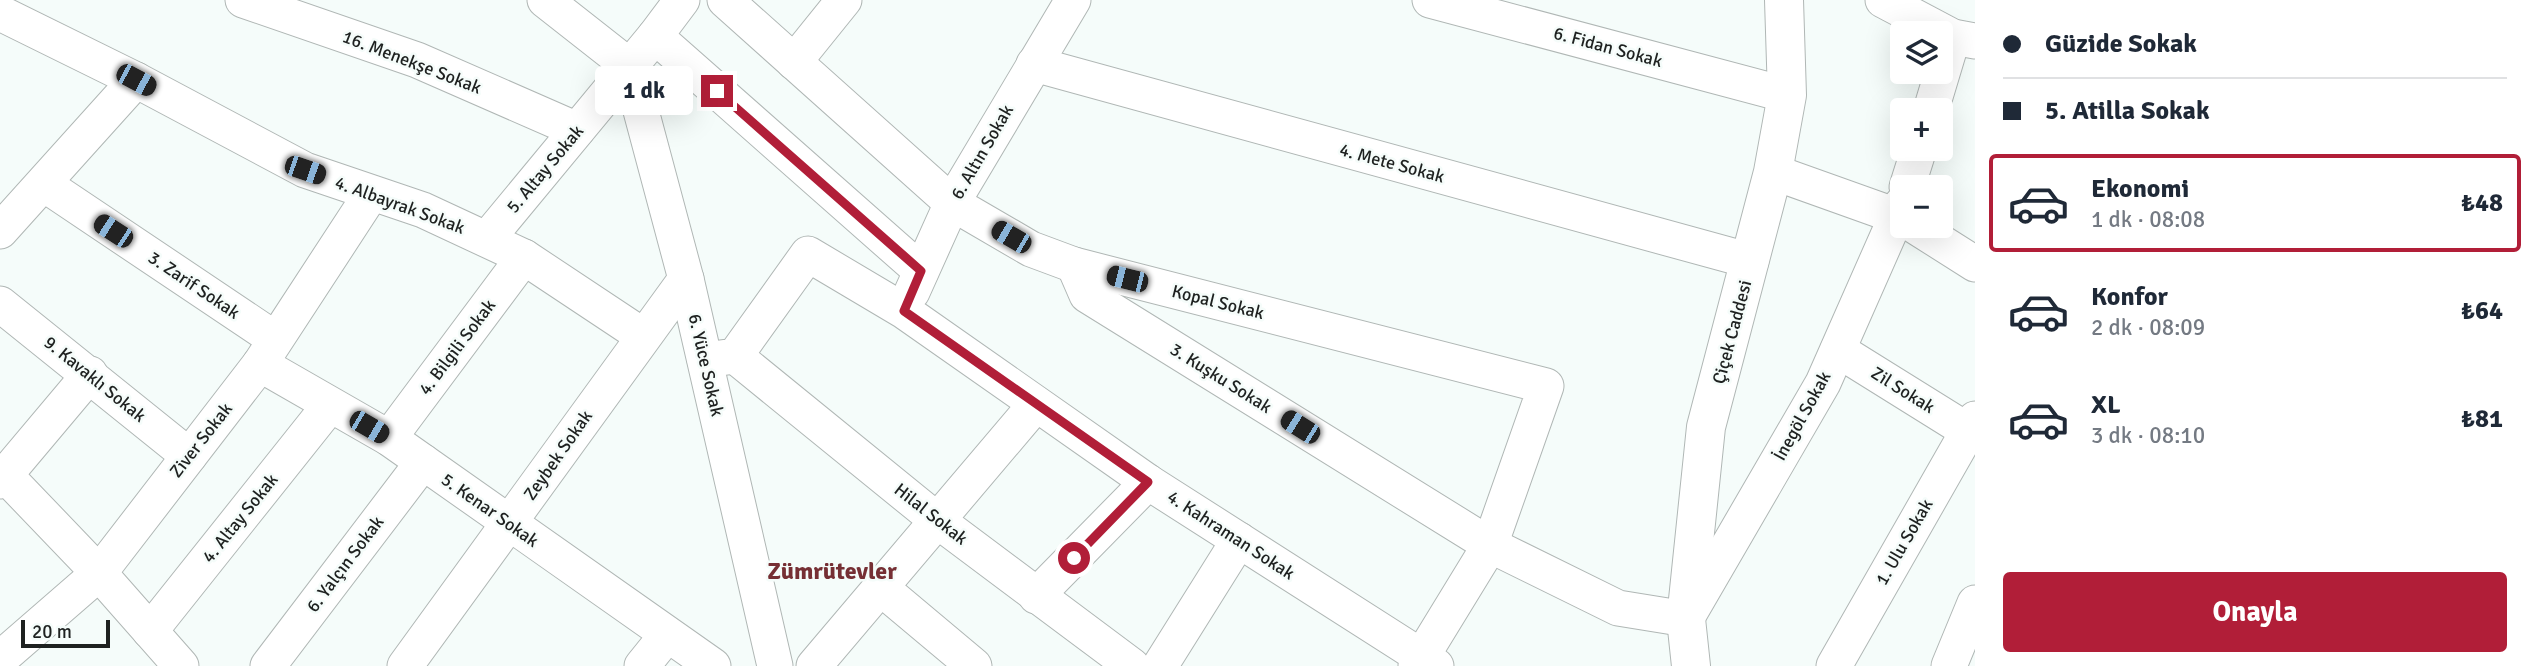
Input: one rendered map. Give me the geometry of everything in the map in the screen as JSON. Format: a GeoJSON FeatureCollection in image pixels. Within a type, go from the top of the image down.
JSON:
{"type":"FeatureCollection","features":[{"type":"Feature","properties":{"kind":"main road","name":"Çiçek Caddesi"},"geometry":{"type":"LineString","coordinates":[[1691,666],[1686,619],[1706,427],[1773,172],[1787,95],[1784,0]]}},
{"type":"Feature","properties":{"kind":"street","name":"16. Menekşe Sokak"},"geometry":{"type":"LineString","coordinates":[[243,0],[417,60],[577,130]]}},
{"type":"Feature","properties":{"kind":"street"},"geometry":{"type":"LineString","coordinates":[[545,0],[629,66]]}},
{"type":"Feature","properties":{"kind":"street","name":"5. Altay Sokak"},"geometry":{"type":"LineString","coordinates":[[487,239],[656,36],[682,0]]}},
{"type":"Feature","properties":{"kind":"street","name":"Kopal Sokak"},"geometry":{"type":"LineString","coordinates":[[725,0],[952,203],[1031,249],[1074,265],[1546,386],[1490,545]]}},
{"type":"Feature","properties":{"kind":"street"},"geometry":{"type":"LineString","coordinates":[[794,62],[844,0]]}},
{"type":"Feature","properties":{"kind":"street","name":"6. Altın Sokak"},"geometry":{"type":"LineString","coordinates":[[904,311],[952,203],[1073,0]]}},
{"type":"Feature","properties":{"kind":"street","name":"6. Fidan Sokak"},"geometry":{"type":"LineString","coordinates":[[1430,0],[1787,95]]}},
{"type":"Feature","properties":{"kind":"street"},"geometry":{"type":"LineString","coordinates":[[1883,0],[1964,39],[1937,98]]}},
{"type":"Feature","properties":{"kind":"street","name":"4. Albayrak Sokak"},"geometry":{"type":"LineString","coordinates":[[0,13],[136,80],[305,170],[423,210],[524,257],[643,336]]}},
{"type":"Feature","properties":{"kind":"street"},"geometry":{"type":"LineString","coordinates":[[656,36],[921,271]]}},
{"type":"Feature","properties":{"kind":"street","name":"4. Mete Sokak"},"geometry":{"type":"LineString","coordinates":[[1034,64],[1751,261]]}},
{"type":"Feature","properties":{"kind":"street","name":"6. Yüce Sokak"},"geometry":{"type":"LineString","coordinates":[[629,66],[686,279],[720,358],[775,666]]}},
{"type":"Feature","properties":{"kind":"street"},"geometry":{"type":"LineString","coordinates":[[0,230],[136,80]]}},
{"type":"Feature","properties":{"kind":"street"},"geometry":{"type":"LineString","coordinates":[[1773,172],[1890,206]]}},
{"type":"Feature","properties":{"kind":"street","name":"3. Zarif Sokak"},"geometry":{"type":"LineString","coordinates":[[44,184],[268,352]]}},
{"type":"Feature","properties":{"kind":"street","name":"Ziver Sokak"},"geometry":{"type":"LineString","coordinates":[[0,659],[99,573],[268,352],[371,194]]}},
{"type":"Feature","properties":{"kind":"street","name":"İnegöl Sokak"},"geometry":{"type":"LineString","coordinates":[[1686,619],[1822,383],[1892,238]]}},
{"type":"Feature","properties":{"kind":"street"},"geometry":{"type":"LineString","coordinates":[[1941,238],[1975,264]]}},
{"type":"Feature","properties":{"kind":"street","name":"4. Kahraman Sokak"},"geometry":{"type":"LineString","coordinates":[[720,358],[808,254],[904,311],[1148,482],[1425,663]]}},
{"type":"Feature","properties":{"kind":"street","name":"4. Bilgili Sokak"},"geometry":{"type":"LineString","coordinates":[[389,438],[524,257]]}},
{"type":"Feature","properties":{"kind":"street","name":"3. Kuşku Sokak"},"geometry":{"type":"LineString","coordinates":[[1074,265],[1087,295],[1490,545],[1618,607],[1686,619]]}},
{"type":"Feature","properties":{"kind":"street","name":"Zeybek Sokak"},"geometry":{"type":"LineString","coordinates":[[405,666],[686,279]]}},
{"type":"Feature","properties":{"kind":"street","name":"9. Kavaklı Sokak"},"geometry":{"type":"LineString","coordinates":[[0,304],[189,456]]}},
{"type":"Feature","properties":{"kind":"street","name":"Zil Sokak"},"geometry":{"type":"LineString","coordinates":[[1838,350],[1972,425]]}},
{"type":"Feature","properties":{"kind":"street","name":"5. Kenar Sokak"},"geometry":{"type":"LineString","coordinates":[[268,352],[330,405],[389,438],[713,666]]}},
{"type":"Feature","properties":{"kind":"street","name":"Hilal Sokak"},"geometry":{"type":"LineString","coordinates":[[720,358],[1132,666]]}},
{"type":"Feature","properties":{"kind":"street"},"geometry":{"type":"LineString","coordinates":[[90,374],[7,464],[181,666]]}},
{"type":"Feature","properties":{"kind":"street"},"geometry":{"type":"LineString","coordinates":[[814,666],[1036,404]]}},
{"type":"Feature","properties":{"kind":"street","name":"4. Altay Sokak"},"geometry":{"type":"LineString","coordinates":[[150,631],[330,405]]}},
{"type":"Feature","properties":{"kind":"street","name":"1. Ulu Sokak"},"geometry":{"type":"LineString","coordinates":[[1844,664],[1972,425]]}},
{"type":"Feature","properties":{"kind":"street","name":"6. Yalçın Sokak"},"geometry":{"type":"LineString","coordinates":[[268,666],[423,462]]}},
{"type":"Feature","properties":{"kind":"street"},"geometry":{"type":"LineString","coordinates":[[1036,596],[1148,482]]}},
{"type":"Feature","properties":{"kind":"street"},"geometry":{"type":"LineString","coordinates":[[1160,666],[1239,540]]}},
{"type":"Feature","properties":{"kind":"street"},"geometry":{"type":"LineString","coordinates":[[1425,663],[1490,545]]}},
{"type":"Feature","properties":{"kind":"street"},"geometry":{"type":"LineString","coordinates":[[881,589],[974,666]]}},
{"type":"Feature","properties":{"kind":"street"},"geometry":{"type":"LineString","coordinates":[[1949,666],[1975,603]]}},
{"type":"Feature","properties":{"kind":"street"},"geometry":{"type":"LineString","coordinates":[[642,666],[667,635]]}},
{"type":"Feature","properties":{"kind":"district","name":"Zümrütevler"},"geometry":{"type":"Point","coordinates":[832,571]}},
{"type":"Feature","properties":{"kind":"route"},"geometry":{"type":"LineString","coordinates":[[717,91],[921,271],[904,311],[1148,482],[1074,558]]}}]}
